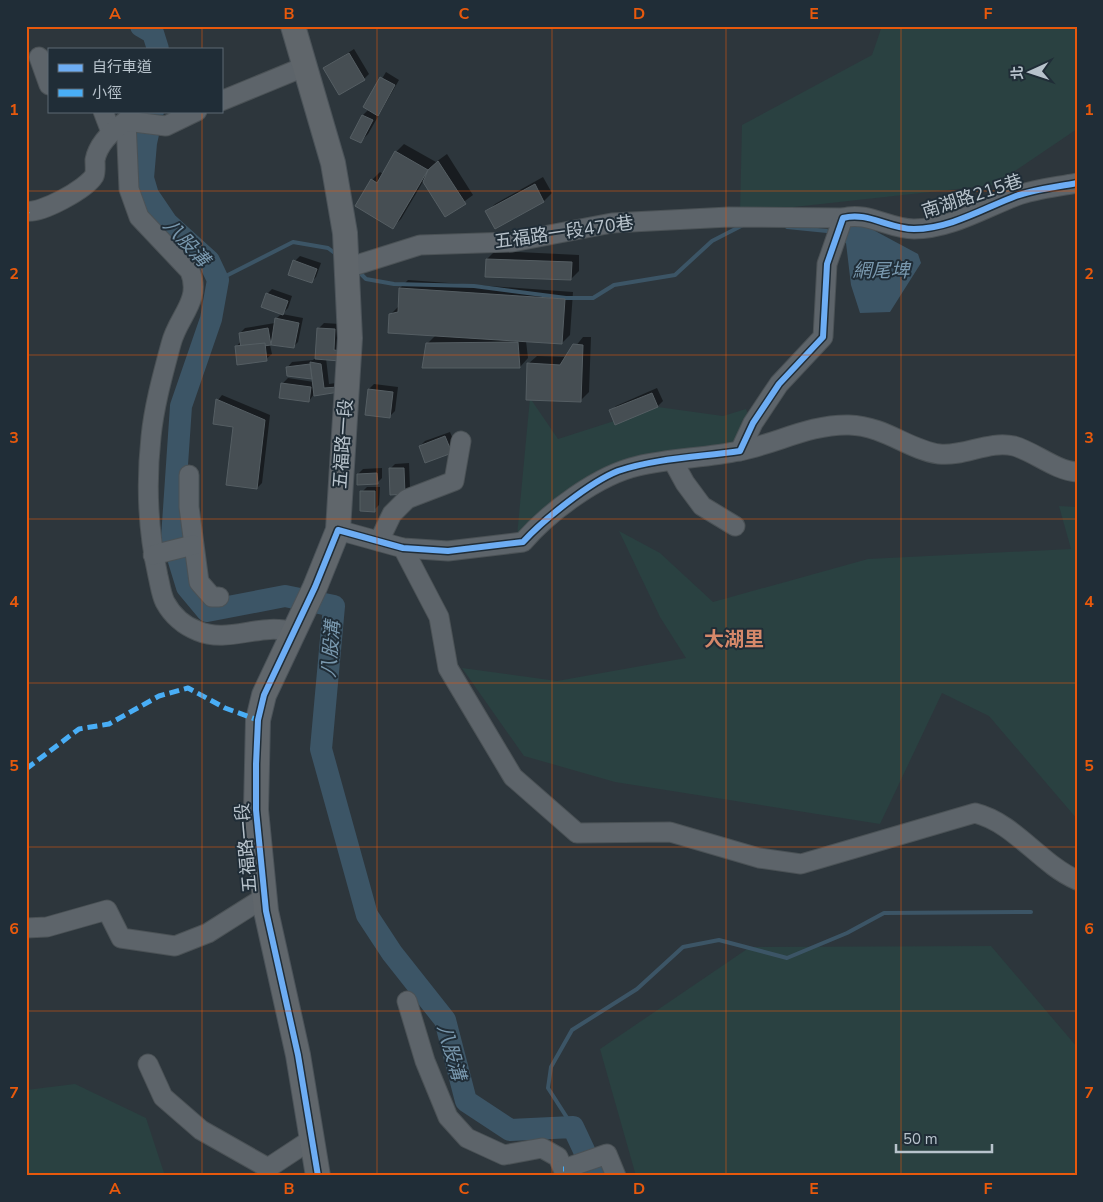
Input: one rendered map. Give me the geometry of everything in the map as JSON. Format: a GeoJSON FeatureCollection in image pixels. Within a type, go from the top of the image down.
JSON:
{"type":"FeatureCollection","features":[{"type":"Feature","properties":{"kind":"main road","name":"五福路一段"},"geometry":{"type":"LineString","coordinates":[[293,26],[333,163],[345,233],[350,338],[338,530],[315,587],[264,694],[258,720],[256,810],[265,897],[298,1056],[318,1176]]}},
{"type":"Feature","properties":{"kind":"lane"},"geometry":{"type":"LineString","coordinates":[[39,57],[48,82]]}},
{"type":"Feature","properties":{"kind":"lane"},"geometry":{"type":"LineString","coordinates":[[222,101],[306,66]]}},
{"type":"Feature","properties":{"kind":"lane"},"geometry":{"type":"LineString","coordinates":[[104,112],[118,127],[129,189],[139,217],[190,271],[195,282],[194,295],[171,342],[151,435],[148,511],[154,555],[164,600],[173,614],[186,625],[199,632],[220,635],[282,628],[292,632]]}},
{"type":"Feature","properties":{"kind":"lane"},"geometry":{"type":"LineString","coordinates":[[118,127],[166,126],[195,112]]}},
{"type":"Feature","properties":{"kind":"lane"},"geometry":{"type":"LineString","coordinates":[[26,210],[40,211],[84,186],[94,175],[96,158],[118,127]]}},
{"type":"Feature","properties":{"kind":"lane","name":"南湖路215巷"},"geometry":{"type":"LineString","coordinates":[[843,218],[855,215],[894,228],[916,229],[964,218],[1019,195],[1077,183]]}},
{"type":"Feature","properties":{"kind":"lane","name":"五福路一段470巷"},"geometry":{"type":"LineString","coordinates":[[347,268],[420,246],[512,242],[612,222],[729,217],[843,218]]}},
{"type":"Feature","properties":{"kind":"lane"},"geometry":{"type":"LineString","coordinates":[[740,451],[753,423],[779,384],[823,338],[827,264],[843,218]]}},
{"type":"Feature","properties":{"kind":"lane"},"geometry":{"type":"LineString","coordinates":[[338,530],[403,548],[448,551],[523,542],[538,525],[616,472],[639,466],[740,451],[815,428],[850,425],[882,431],[938,454],[959,454],[998,445],[1014,446],[1038,458],[1077,472]]}},
{"type":"Feature","properties":{"kind":"lane"},"geometry":{"type":"LineString","coordinates":[[379,541],[392,514],[407,498],[454,481],[461,441]]}},
{"type":"Feature","properties":{"kind":"lane"},"geometry":{"type":"LineString","coordinates":[[673,461],[685,483],[702,506],[735,526]]}},
{"type":"Feature","properties":{"kind":"lane"},"geometry":{"type":"LineString","coordinates":[[189,476],[189,507],[200,582],[212,597],[219,597]]}},
{"type":"Feature","properties":{"kind":"lane"},"geometry":{"type":"LineString","coordinates":[[154,555],[194,545]]}},
{"type":"Feature","properties":{"kind":"lane"},"geometry":{"type":"LineString","coordinates":[[403,548],[439,617],[448,668],[513,777],[577,832],[670,832],[759,858],[802,864],[975,813],[992,817],[1062,873],[1077,880]]}},
{"type":"Feature","properties":{"kind":"lane"},"geometry":{"type":"LineString","coordinates":[[26,928],[47,927],[108,910],[121,938],[175,946],[208,933],[265,897]]}},
{"type":"Feature","properties":{"kind":"lane"},"geometry":{"type":"LineString","coordinates":[[407,1001],[425,1061],[448,1117],[467,1138],[504,1154],[542,1148],[558,1157],[565,1172],[607,1154],[616,1176]]}},
{"type":"Feature","properties":{"kind":"lane"},"geometry":{"type":"LineString","coordinates":[[148,1064],[163,1097],[201,1130],[268,1168],[312,1139]]}},
{"type":"Feature","properties":{"kind":"green space"},"geometry":{"type":"Polygon","coordinates":[[[882,26],[1077,26],[1077,129],[994,185],[740,213],[742,125],[872,55],[882,26]]]}},
{"type":"Feature","properties":{"kind":"green space"},"geometry":{"type":"Polygon","coordinates":[[[530,398],[558,439],[658,407],[723,416],[746,409],[749,418],[738,443],[605,469],[517,536],[530,398]]]}},
{"type":"Feature","properties":{"kind":"green space"},"geometry":{"type":"Polygon","coordinates":[[[1059,506],[1077,507],[1077,819],[989,716],[942,693],[880,824],[615,782],[524,756],[462,668],[557,681],[686,658],[660,617],[619,531],[660,553],[713,602],[868,559],[1071,549],[1059,506]]]}},
{"type":"Feature","properties":{"kind":"green space"},"geometry":{"type":"Polygon","coordinates":[[[991,946],[1077,1047],[1077,1176],[636,1176],[600,1049],[750,947],[991,946]]]}},
{"type":"Feature","properties":{"kind":"green space"},"geometry":{"type":"Polygon","coordinates":[[[75,1084],[146,1118],[165,1176],[26,1176],[26,1090],[75,1084]]]}},
{"type":"Feature","properties":{"kind":"water","name":"網尾埤"},"geometry":{"type":"Polygon","coordinates":[[[848,222],[864,225],[918,254],[921,263],[890,312],[860,313],[851,285],[846,243],[836,239],[848,222]]]}},
{"type":"Feature","properties":{"kind":"building"},"geometry":{"type":"Polygon","coordinates":[[[349,53],[365,80],[339,95],[323,68],[349,53]]]}},
{"type":"Feature","properties":{"kind":"building"},"geometry":{"type":"Polygon","coordinates":[[[380,77],[395,85],[378,116],[363,107],[380,77]]]}},
{"type":"Feature","properties":{"kind":"building"},"geometry":{"type":"Polygon","coordinates":[[[362,115],[373,120],[361,143],[350,138],[362,115]]]}},
{"type":"Feature","properties":{"kind":"building"},"geometry":{"type":"Polygon","coordinates":[[[395,151],[428,170],[393,229],[355,206],[371,179],[377,183],[395,151]]]}},
{"type":"Feature","properties":{"kind":"building"},"geometry":{"type":"Polygon","coordinates":[[[438,161],[466,204],[445,217],[423,182],[428,170],[438,161]]]}},
{"type":"Feature","properties":{"kind":"building"},"geometry":{"type":"Polygon","coordinates":[[[535,184],[544,202],[495,229],[485,211],[535,184]]]}},
{"type":"Feature","properties":{"kind":"building"},"geometry":{"type":"Polygon","coordinates":[[[486,259],[572,262],[571,280],[485,277],[486,259]]]}},
{"type":"Feature","properties":{"kind":"building"},"geometry":{"type":"Polygon","coordinates":[[[293,260],[317,269],[312,283],[288,275],[293,260]]]}},
{"type":"Feature","properties":{"kind":"building"},"geometry":{"type":"Polygon","coordinates":[[[399,288],[565,299],[562,344],[388,333],[389,314],[398,312],[399,288]]]}},
{"type":"Feature","properties":{"kind":"building"},"geometry":{"type":"Polygon","coordinates":[[[266,293],[288,301],[283,315],[261,307],[266,293]]]}},
{"type":"Feature","properties":{"kind":"building"},"geometry":{"type":"Polygon","coordinates":[[[275,318],[299,323],[294,348],[271,345],[275,318]]]}},
{"type":"Feature","properties":{"kind":"building"},"geometry":{"type":"Polygon","coordinates":[[[268,328],[271,345],[241,349],[239,333],[268,328]]]}},
{"type":"Feature","properties":{"kind":"building"},"geometry":{"type":"Polygon","coordinates":[[[317,328],[335,329],[334,350],[341,351],[340,361],[315,359],[317,328]]]}},
{"type":"Feature","properties":{"kind":"building"},"geometry":{"type":"Polygon","coordinates":[[[518,342],[520,368],[422,368],[426,343],[518,342]]]}},
{"type":"Feature","properties":{"kind":"building"},"geometry":{"type":"Polygon","coordinates":[[[265,343],[267,361],[237,365],[235,346],[265,343]]]}},
{"type":"Feature","properties":{"kind":"building"},"geometry":{"type":"Polygon","coordinates":[[[573,344],[583,345],[581,402],[526,400],[527,363],[560,365],[573,344]]]}},
{"type":"Feature","properties":{"kind":"building"},"geometry":{"type":"Polygon","coordinates":[[[310,362],[321,364],[324,388],[338,387],[339,392],[314,396],[310,362]]]}},
{"type":"Feature","properties":{"kind":"building"},"geometry":{"type":"Polygon","coordinates":[[[310,364],[312,379],[287,376],[286,367],[310,364]]]}},
{"type":"Feature","properties":{"kind":"building"},"geometry":{"type":"Polygon","coordinates":[[[281,383],[311,387],[309,402],[279,398],[281,383]]]}},
{"type":"Feature","properties":{"kind":"building"},"geometry":{"type":"Polygon","coordinates":[[[368,389],[393,392],[390,418],[365,415],[368,389]]]}},
{"type":"Feature","properties":{"kind":"building"},"geometry":{"type":"Polygon","coordinates":[[[652,393],[658,407],[615,425],[609,410],[652,393]]]}},
{"type":"Feature","properties":{"kind":"building"},"geometry":{"type":"Polygon","coordinates":[[[216,399],[265,420],[257,489],[226,485],[233,427],[213,424],[216,399]]]}},
{"type":"Feature","properties":{"kind":"building"},"geometry":{"type":"Polygon","coordinates":[[[445,436],[452,453],[425,463],[419,446],[445,436]]]}},
{"type":"Feature","properties":{"kind":"building"},"geometry":{"type":"Polygon","coordinates":[[[389,468],[404,468],[405,494],[390,495],[389,468]]]}},
{"type":"Feature","properties":{"kind":"building"},"geometry":{"type":"Polygon","coordinates":[[[377,473],[378,484],[357,485],[357,474],[377,473]]]}},
{"type":"Feature","properties":{"kind":"building"},"geometry":{"type":"Polygon","coordinates":[[[360,491],[375,491],[375,512],[360,511],[360,491]]]}},
{"type":"Feature","properties":{"kind":"waterway","name":"八股溝"},"geometry":{"type":"LineString","coordinates":[[141,26],[153,33],[158,48]]}},
{"type":"Feature","properties":{"kind":"waterway","name":"八股溝"},"geometry":{"type":"LineString","coordinates":[[153,112],[146,143],[143,178],[148,195],[167,223],[209,261],[218,280],[211,319],[181,406],[172,538],[187,587],[207,611],[285,596],[334,606],[321,749],[367,915],[392,953],[445,1020],[466,1101],[510,1130],[573,1127],[596,1176]]}},
{"type":"Feature","properties":{"kind":"waterway"},"geometry":{"type":"LineString","coordinates":[[361,274],[366,279],[394,284],[474,286],[566,298],[593,298],[614,285],[675,275],[712,241],[745,224]]}},
{"type":"Feature","properties":{"kind":"waterway"},"geometry":{"type":"LineString","coordinates":[[787,227],[827,231]]}},
{"type":"Feature","properties":{"kind":"waterway"},"geometry":{"type":"LineString","coordinates":[[218,280],[293,242],[328,248],[336,254]]}},
{"type":"Feature","properties":{"kind":"waterway"},"geometry":{"type":"LineString","coordinates":[[573,1127],[548,1088],[551,1067],[572,1030],[637,989],[683,947],[719,940],[787,958],[847,933],[884,913],[1031,912]]}},
{"type":"Feature","properties":{"kind":"marked path"},"geometry":{"type":"LineString","coordinates":[[26,769],[79,729],[109,724],[159,696],[188,688],[225,708],[258,720]]}},
{"type":"Feature","properties":{"kind":"cycle path"},"geometry":{"type":"LineString","coordinates":[[318,1176],[298,1055],[266,911],[256,810],[256,764],[258,720],[264,695],[315,587],[338,530],[403,548],[448,551],[523,542],[542,523],[568,502],[594,484],[618,471],[648,463],[740,451],[753,423],[779,384],[823,337],[827,264],[843,218],[852,216],[869,218],[914,229],[941,226],[1023,194],[1077,183]]}},
{"type":"Feature","properties":{"kind":"district","name":"大湖里"},"geometry":{"type":"Point","coordinates":[734,639]}}]}
